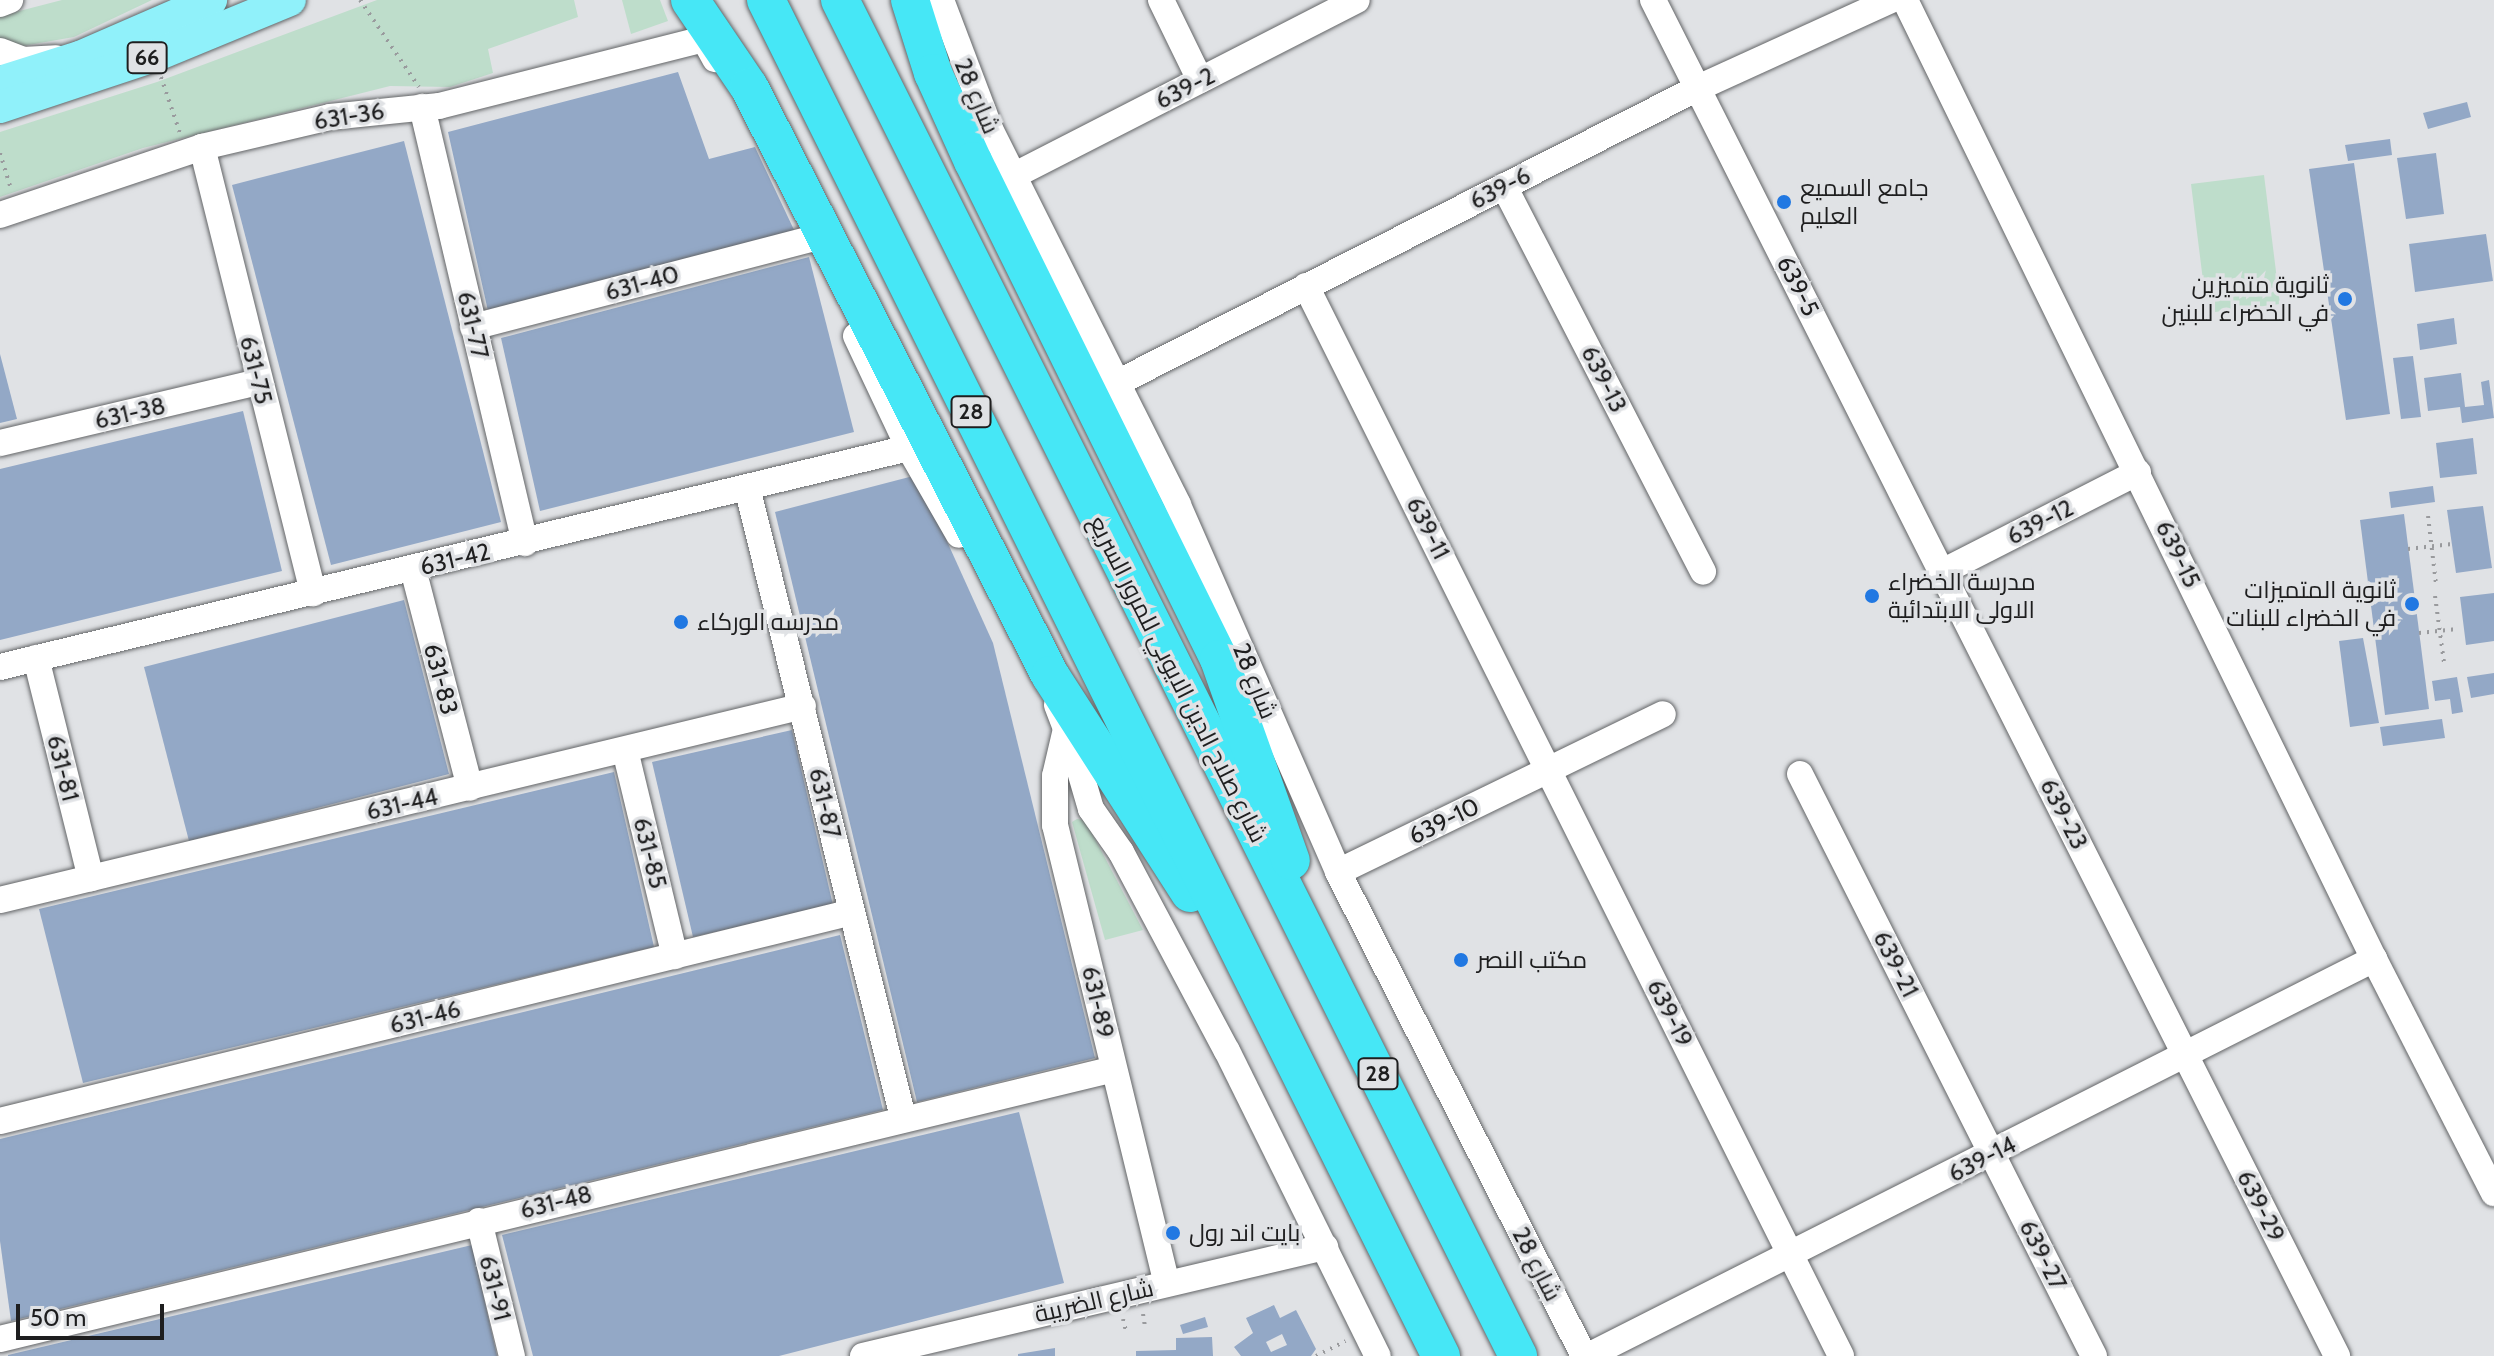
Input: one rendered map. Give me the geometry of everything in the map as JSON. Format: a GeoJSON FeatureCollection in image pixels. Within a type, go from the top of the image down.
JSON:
{"type":"FeatureCollection","features":[{"type":"Feature","properties":{"kind":"highway"},"geometry":{"type":"LineString","coordinates":[[690,0],[749,87],[1050,675],[1267,1008]]}},
{"type":"Feature","properties":{"kind":"highway","name":"28"},"geometry":{"type":"LineString","coordinates":[[766,0],[1441,1356]]}},
{"type":"Feature","properties":{"kind":"highway","name":"شارع صلاح الدين الايوبي للمرور السريع"},"geometry":{"type":"LineString","coordinates":[[840,0],[1518,1356]]}},
{"type":"Feature","properties":{"kind":"highway"},"geometry":{"type":"LineString","coordinates":[[910,0],[933,73],[973,161],[1219,659],[1330,978]]}},
{"type":"Feature","properties":{"kind":"main road","name":"66"},"geometry":{"type":"LineString","coordinates":[[0,82],[80,57],[211,0]]}},
{"type":"Feature","properties":{"kind":"main road","name":"66"},"geometry":{"type":"LineString","coordinates":[[0,107],[154,56],[290,0]]}},
{"type":"Feature","properties":{"kind":"street"},"geometry":{"type":"LineString","coordinates":[[0,4],[10,0]]}},
{"type":"Feature","properties":{"kind":"street","name":"شارع 28"},"geometry":{"type":"LineString","coordinates":[[941,0],[969,81],[1206,567],[1338,872],[1586,1356]]}},
{"type":"Feature","properties":{"kind":"street"},"geometry":{"type":"LineString","coordinates":[[1161,0],[1200,80]]}},
{"type":"Feature","properties":{"kind":"street","name":"639-2"},"geometry":{"type":"LineString","coordinates":[[1013,176],[1357,0]]}},
{"type":"Feature","properties":{"kind":"street","name":"639-5"},"geometry":{"type":"LineString","coordinates":[[1653,0],[1942,572]]}},
{"type":"Feature","properties":{"kind":"street","name":"639-6"},"geometry":{"type":"LineString","coordinates":[[1115,384],[1698,88],[1891,0]]}},
{"type":"Feature","properties":{"kind":"street","name":"639-15"},"geometry":{"type":"LineString","coordinates":[[1905,0],[2374,959],[2494,1193]]}},
{"type":"Feature","properties":{"kind":"street","name":"631-36"},"geometry":{"type":"LineString","coordinates":[[9,212],[194,150],[330,117],[422,107],[704,39],[811,239]]}},
{"type":"Feature","properties":{"kind":"street"},"geometry":{"type":"LineString","coordinates":[[0,51],[23,60],[80,57]]}},
{"type":"Feature","properties":{"kind":"street","name":"631-77"},"geometry":{"type":"LineString","coordinates":[[422,107],[525,543]]}},
{"type":"Feature","properties":{"kind":"street","name":"631-75"},"geometry":{"type":"LineString","coordinates":[[194,150],[259,382],[313,593]]}},
{"type":"Feature","properties":{"kind":"street","name":"639-13"},"geometry":{"type":"LineString","coordinates":[[1504,186],[1703,572]]}},
{"type":"Feature","properties":{"kind":"street"},"geometry":{"type":"LineString","coordinates":[[811,239],[909,448],[1065,720]]}},
{"type":"Feature","properties":{"kind":"street","name":"631-40"},"geometry":{"type":"LineString","coordinates":[[473,327],[811,239]]}},
{"type":"Feature","properties":{"kind":"street","name":"639-11"},"geometry":{"type":"LineString","coordinates":[[1306,286],[1549,770]]}},
{"type":"Feature","properties":{"kind":"street","name":"631-38"},"geometry":{"type":"LineString","coordinates":[[0,443],[259,382]]}},
{"type":"Feature","properties":{"kind":"street","name":"631-42"},"geometry":{"type":"LineString","coordinates":[[0,667],[525,543],[909,448]]}},
{"type":"Feature","properties":{"kind":"street","name":"639-12"},"geometry":{"type":"LineString","coordinates":[[1942,572],[2138,472]]}},
{"type":"Feature","properties":{"kind":"street","name":"631-87"},"geometry":{"type":"LineString","coordinates":[[747,487],[803,706],[849,913],[903,1118]]}},
{"type":"Feature","properties":{"kind":"street","name":"631-83"},"geometry":{"type":"LineString","coordinates":[[413,569],[470,788]]}},
{"type":"Feature","properties":{"kind":"street","name":"639-23"},"geometry":{"type":"LineString","coordinates":[[1942,572],[2186,1056]]}},
{"type":"Feature","properties":{"kind":"street","name":"631-81"},"geometry":{"type":"LineString","coordinates":[[36,658],[91,878]]}},
{"type":"Feature","properties":{"kind":"street"},"geometry":{"type":"LineString","coordinates":[[1050,675],[1091,809],[1139,884],[1378,1356]]}},
{"type":"Feature","properties":{"kind":"street","name":"631-44"},"geometry":{"type":"LineString","coordinates":[[0,900],[803,706]]}},
{"type":"Feature","properties":{"kind":"street","name":"639-10"},"geometry":{"type":"LineString","coordinates":[[1338,872],[1663,714]]}},
{"type":"Feature","properties":{"kind":"street","name":"631-89"},"geometry":{"type":"LineString","coordinates":[[1065,720],[1054,784],[1055,825],[1167,1284]]}},
{"type":"Feature","properties":{"kind":"street","name":"631-85"},"geometry":{"type":"LineString","coordinates":[[625,750],[675,956]]}},
{"type":"Feature","properties":{"kind":"street","name":"639-19"},"geometry":{"type":"LineString","coordinates":[[1549,770],[1841,1356]]}},
{"type":"Feature","properties":{"kind":"street","name":"639-21"},"geometry":{"type":"LineString","coordinates":[[1800,774],[1992,1154]]}},
{"type":"Feature","properties":{"kind":"street","name":"631-46"},"geometry":{"type":"LineString","coordinates":[[0,1121],[849,913]]}},
{"type":"Feature","properties":{"kind":"street","name":"639-14"},"geometry":{"type":"LineString","coordinates":[[1586,1356],[2374,959]]}},
{"type":"Feature","properties":{"kind":"street","name":"639-29"},"geometry":{"type":"LineString","coordinates":[[2186,1056],[2337,1356]]}},
{"type":"Feature","properties":{"kind":"street","name":"631-48"},"geometry":{"type":"LineString","coordinates":[[0,1339],[1114,1069]]}},
{"type":"Feature","properties":{"kind":"street","name":"639-27"},"geometry":{"type":"LineString","coordinates":[[1992,1154],[2094,1356]]}},
{"type":"Feature","properties":{"kind":"street","name":"631-91"},"geometry":{"type":"LineString","coordinates":[[479,1221],[512,1356]]}},
{"type":"Feature","properties":{"kind":"street","name":"شارع الضريبة"},"geometry":{"type":"LineString","coordinates":[[863,1356],[927,1348],[1167,1284],[1325,1247]]}},
{"type":"Feature","properties":{"kind":"path"},"geometry":{"type":"LineString","coordinates":[[360,0],[418,82],[422,107]]}},
{"type":"Feature","properties":{"kind":"path"},"geometry":{"type":"LineString","coordinates":[[154,56],[194,150]]}},
{"type":"Feature","properties":{"kind":"path"},"geometry":{"type":"LineString","coordinates":[[0,153],[9,212]]}},
{"type":"Feature","properties":{"kind":"path"},"geometry":{"type":"LineString","coordinates":[[2428,516],[2436,584]]}},
{"type":"Feature","properties":{"kind":"path"},"geometry":{"type":"LineString","coordinates":[[2408,549],[2452,544]]}},
{"type":"Feature","properties":{"kind":"path"},"geometry":{"type":"LineString","coordinates":[[2435,596],[2444,663]]}},
{"type":"Feature","properties":{"kind":"path"},"geometry":{"type":"LineString","coordinates":[[2419,633],[2455,629]]}},
{"type":"Feature","properties":{"kind":"path"},"geometry":{"type":"LineString","coordinates":[[1143,1314],[1145,1327]]}},
{"type":"Feature","properties":{"kind":"path"},"geometry":{"type":"LineString","coordinates":[[1123,1319],[1126,1331]]}},
{"type":"Feature","properties":{"kind":"path"},"geometry":{"type":"LineString","coordinates":[[1316,1356],[1365,1331]]}},
{"type":"Feature","properties":{"kind":"green space"},"geometry":{"type":"Polygon","coordinates":[[[62,0],[152,0],[74,37],[11,48],[0,41],[0,16],[62,0]]]}},
{"type":"Feature","properties":{"kind":"green space"},"geometry":{"type":"Polygon","coordinates":[[[377,0],[574,0],[578,17],[488,49],[493,73],[450,87],[390,86],[143,148],[0,197],[0,132],[157,82],[377,0]]]}},
{"type":"Feature","properties":{"kind":"green space"},"geometry":{"type":"Polygon","coordinates":[[[622,0],[660,0],[668,21],[631,34],[622,0]]]}},
{"type":"Feature","properties":{"kind":"green space"},"geometry":{"type":"Polygon","coordinates":[[[2264,175],[2280,304],[2207,313],[2191,184],[2264,175]]]}},
{"type":"Feature","properties":{"kind":"green space"},"geometry":{"type":"Polygon","coordinates":[[[1085,820],[1143,930],[1105,940],[1072,822],[1085,820]]]}},
{"type":"Feature","properties":{"kind":"building"},"geometry":{"type":"Polygon","coordinates":[[[678,72],[709,159],[755,147],[795,232],[488,311],[448,132],[678,72]]]}},
{"type":"Feature","properties":{"kind":"building"},"geometry":{"type":"Polygon","coordinates":[[[2467,102],[2471,117],[2428,129],[2423,113],[2467,102]]]}},
{"type":"Feature","properties":{"kind":"building"},"geometry":{"type":"Polygon","coordinates":[[[2390,139],[2392,155],[2348,161],[2345,145],[2390,139]]]}},
{"type":"Feature","properties":{"kind":"building"},"geometry":{"type":"Polygon","coordinates":[[[404,141],[501,522],[331,565],[232,185],[404,141]]]}},
{"type":"Feature","properties":{"kind":"building"},"geometry":{"type":"Polygon","coordinates":[[[2436,153],[2444,214],[2406,219],[2397,158],[2436,153]]]}},
{"type":"Feature","properties":{"kind":"building"},"geometry":{"type":"Polygon","coordinates":[[[2354,163],[2390,414],[2346,420],[2309,169],[2354,163]]]}},
{"type":"Feature","properties":{"kind":"building"},"geometry":{"type":"Polygon","coordinates":[[[2486,234],[2493,281],[2415,292],[2409,244],[2486,234]]]}},
{"type":"Feature","properties":{"kind":"building"},"geometry":{"type":"Polygon","coordinates":[[[809,257],[854,432],[540,511],[501,338],[809,257]]]}},
{"type":"Feature","properties":{"kind":"building"},"geometry":{"type":"Polygon","coordinates":[[[2454,318],[2457,344],[2420,350],[2417,324],[2454,318]]]}},
{"type":"Feature","properties":{"kind":"building"},"geometry":{"type":"Polygon","coordinates":[[[0,354],[17,419],[0,423],[0,354]]]}},
{"type":"Feature","properties":{"kind":"building"},"geometry":{"type":"Polygon","coordinates":[[[2413,356],[2421,417],[2401,419],[2393,358],[2413,356]]]}},
{"type":"Feature","properties":{"kind":"building"},"geometry":{"type":"Polygon","coordinates":[[[2461,373],[2465,407],[2484,405],[2481,382],[2489,380],[2494,418],[2462,423],[2460,407],[2428,411],[2424,378],[2461,373]]]}},
{"type":"Feature","properties":{"kind":"building"},"geometry":{"type":"Polygon","coordinates":[[[243,411],[282,571],[0,640],[0,469],[243,411]]]}},
{"type":"Feature","properties":{"kind":"building"},"geometry":{"type":"Polygon","coordinates":[[[2473,438],[2477,474],[2440,478],[2436,443],[2473,438]]]}},
{"type":"Feature","properties":{"kind":"building"},"geometry":{"type":"Polygon","coordinates":[[[917,475],[993,643],[1095,1058],[917,1102],[775,512],[917,475]]]}},
{"type":"Feature","properties":{"kind":"building"},"geometry":{"type":"Polygon","coordinates":[[[2433,486],[2435,502],[2391,508],[2389,492],[2433,486]]]}},
{"type":"Feature","properties":{"kind":"building"},"geometry":{"type":"Polygon","coordinates":[[[2483,506],[2492,568],[2456,573],[2447,510],[2483,506]]]}},
{"type":"Feature","properties":{"kind":"building"},"geometry":{"type":"Polygon","coordinates":[[[2404,514],[2429,709],[2385,715],[2360,520],[2404,514]]]}},
{"type":"Feature","properties":{"kind":"building"},"geometry":{"type":"Polygon","coordinates":[[[2494,593],[2494,641],[2466,645],[2460,597],[2494,593]]]}},
{"type":"Feature","properties":{"kind":"building"},"geometry":{"type":"Polygon","coordinates":[[[404,600],[449,774],[189,841],[144,667],[404,600]]]}},
{"type":"Feature","properties":{"kind":"building"},"geometry":{"type":"Polygon","coordinates":[[[2363,638],[2379,723],[2350,727],[2339,641],[2363,638]]]}},
{"type":"Feature","properties":{"kind":"building"},"geometry":{"type":"Polygon","coordinates":[[[2494,673],[2494,694],[2471,698],[2467,677],[2494,673]]]}},
{"type":"Feature","properties":{"kind":"building"},"geometry":{"type":"Polygon","coordinates":[[[2457,677],[2463,712],[2452,714],[2450,699],[2435,701],[2432,681],[2457,677]]]}},
{"type":"Feature","properties":{"kind":"building"},"geometry":{"type":"Polygon","coordinates":[[[2442,719],[2445,738],[2383,746],[2380,727],[2442,719]]]}},
{"type":"Feature","properties":{"kind":"building"},"geometry":{"type":"Polygon","coordinates":[[[792,730],[833,905],[693,937],[652,762],[792,730]]]}},
{"type":"Feature","properties":{"kind":"building"},"geometry":{"type":"Polygon","coordinates":[[[614,772],[654,947],[83,1083],[39,909],[614,772]]]}},
{"type":"Feature","properties":{"kind":"building"},"geometry":{"type":"Polygon","coordinates":[[[840,935],[883,1110],[11,1321],[0,1241],[0,1139],[840,935]]]}},
{"type":"Feature","properties":{"kind":"building"},"geometry":{"type":"Polygon","coordinates":[[[1019,1112],[1064,1283],[779,1356],[533,1356],[502,1235],[1019,1112]]]}},
{"type":"Feature","properties":{"kind":"building"},"geometry":{"type":"Polygon","coordinates":[[[472,1245],[497,1356],[8,1356],[8,1355],[472,1245]]]}},
{"type":"Feature","properties":{"kind":"building"},"geometry":{"type":"Polygon","coordinates":[[[1274,1305],[1280,1318],[1296,1310],[1316,1349],[1311,1356],[1241,1356],[1234,1347],[1253,1333],[1246,1318],[1274,1305]],[[1282,1334],[1266,1342],[1271,1352],[1287,1345],[1282,1334]]]}},
{"type":"Feature","properties":{"kind":"building"},"geometry":{"type":"Polygon","coordinates":[[[1205,1317],[1208,1327],[1183,1334],[1180,1325],[1205,1317]]]}},
{"type":"Feature","properties":{"kind":"building"},"geometry":{"type":"Polygon","coordinates":[[[1212,1337],[1213,1356],[1136,1356],[1136,1351],[1176,1350],[1176,1338],[1212,1337]]]}},
{"type":"Feature","properties":{"kind":"building"},"geometry":{"type":"Polygon","coordinates":[[[1055,1348],[1055,1356],[1018,1356],[1018,1354],[1055,1348]]]}},
{"type":"Feature","properties":{"kind":"place","name":"جامع السميع العليم"},"geometry":{"type":"Point","coordinates":[1784,202]}},
{"type":"Feature","properties":{"kind":"place","name":"ثانوية متميزين في الخضراء للبنين"},"geometry":{"type":"Point","coordinates":[2345,299]}},
{"type":"Feature","properties":{"kind":"place","name":"مدرسة الخضراء الاولى الابتدائية"},"geometry":{"type":"Point","coordinates":[1872,596]}},
{"type":"Feature","properties":{"kind":"place","name":"ثانوية المتميزات في الخضراء للبنات"},"geometry":{"type":"Point","coordinates":[2412,604]}},
{"type":"Feature","properties":{"kind":"place","name":"مدرسه الوركاء"},"geometry":{"type":"Point","coordinates":[681,622]}},
{"type":"Feature","properties":{"kind":"place","name":"مكتب النصر"},"geometry":{"type":"Point","coordinates":[1461,960]}},
{"type":"Feature","properties":{"kind":"place","name":"بايت اند رول"},"geometry":{"type":"Point","coordinates":[1173,1233]}}]}
